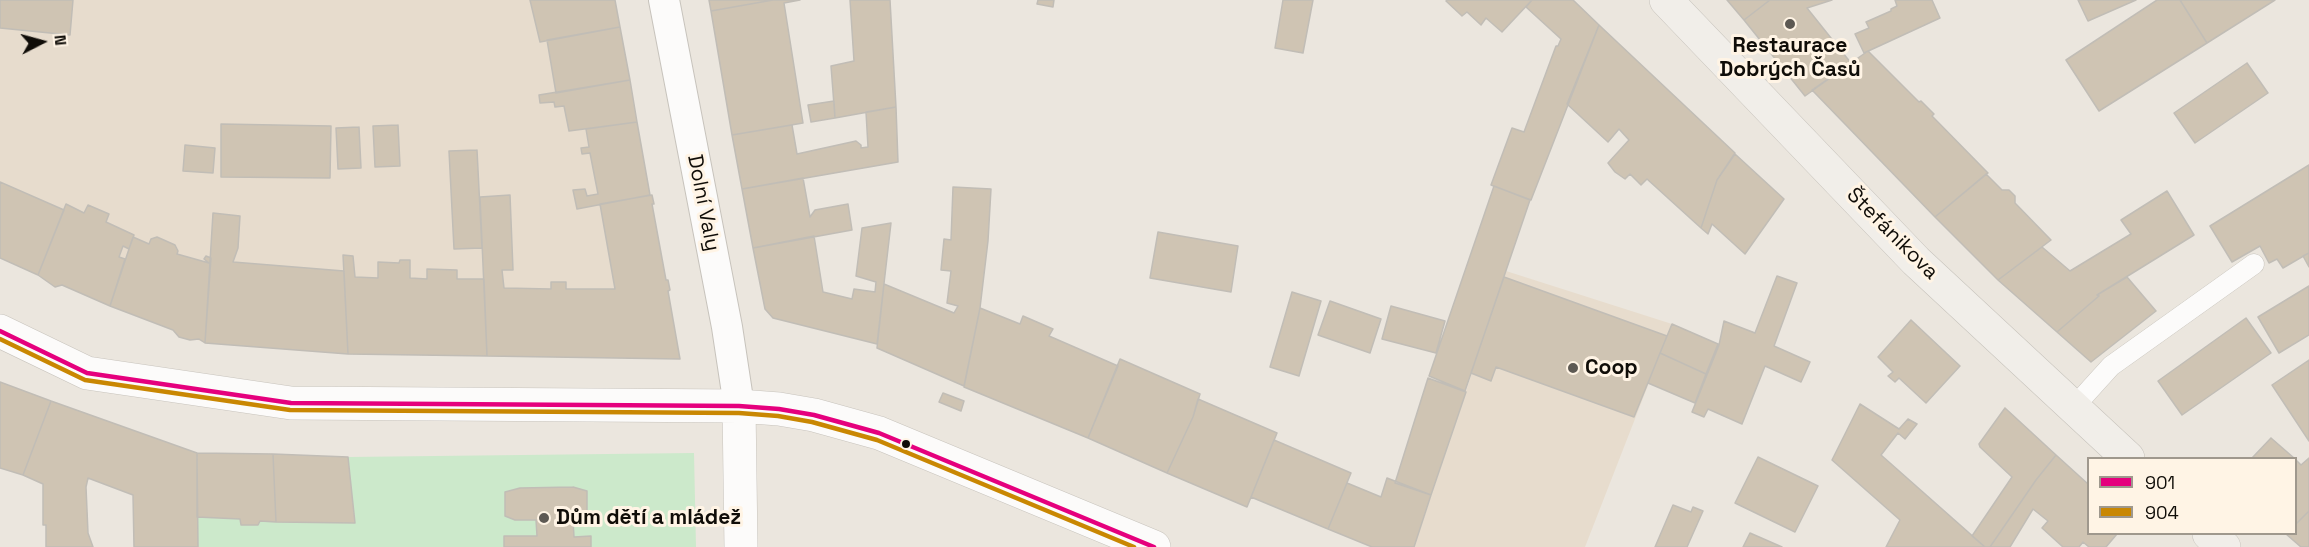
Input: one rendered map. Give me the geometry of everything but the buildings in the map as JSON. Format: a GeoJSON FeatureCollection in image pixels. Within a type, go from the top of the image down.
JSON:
{"type":"FeatureCollection","features":[{"type":"Feature","properties":{"kind":"main road","name":"Štefánikova"},"geometry":{"type":"LineString","coordinates":[[1666,0],[1916,261],[2126,457]]}},
{"type":"Feature","properties":{"kind":"main road"},"geometry":{"type":"LineString","coordinates":[[2210,535],[2224,547]]}},
{"type":"Feature","properties":{"kind":"street","name":"Dolní Valy"},"geometry":{"type":"LineString","coordinates":[[664,0],[727,327],[739,406]]}},
{"type":"Feature","properties":{"kind":"street"},"geometry":{"type":"LineString","coordinates":[[0,331],[87,373],[291,403],[739,406],[780,409],[814,415],[879,433],[1154,547]]}},
{"type":"Feature","properties":{"kind":"street"},"geometry":{"type":"LineString","coordinates":[[739,406],[741,547]]}},
{"type":"Feature","properties":{"kind":"lane"},"geometry":{"type":"LineString","coordinates":[[2073,408],[2110,366],[2254,264]]}},
{"type":"Feature","properties":{"kind":"shaded area"},"geometry":{"type":"Polygon","coordinates":[[[0,0],[614,0],[680,359],[205,343],[0,256],[0,0]]]}},
{"type":"Feature","properties":{"kind":"shaded area"},"geometry":{"type":"Polygon","coordinates":[[[1506,271],[1672,324],[1585,547],[1414,547],[1506,271]]]}},
{"type":"Feature","properties":{"kind":"green space"},"geometry":{"type":"Polygon","coordinates":[[[694,453],[696,547],[198,547],[197,517],[355,523],[348,457],[694,453]]]}},
{"type":"Feature","properties":{"kind":"transit line","name":"901"},"geometry":{"type":"LineString","coordinates":[[0,331],[87,373],[291,403],[739,406],[814,415],[879,433],[1154,547]]}},
{"type":"Feature","properties":{"kind":"transit line","name":"904"},"geometry":{"type":"LineString","coordinates":[[0,339],[85,380],[290,410],[739,413],[812,422],[877,440],[1134,547]]}},
{"type":"Feature","properties":{"kind":"place","name":"Restaurace Dobrých Časů"},"geometry":{"type":"Point","coordinates":[1790,24]}},
{"type":"Feature","properties":{"kind":"place","name":"Coop"},"geometry":{"type":"Point","coordinates":[1573,368]}},
{"type":"Feature","properties":{"kind":"place","name":"Dům dětí a mládež"},"geometry":{"type":"Point","coordinates":[544,518]}}]}
